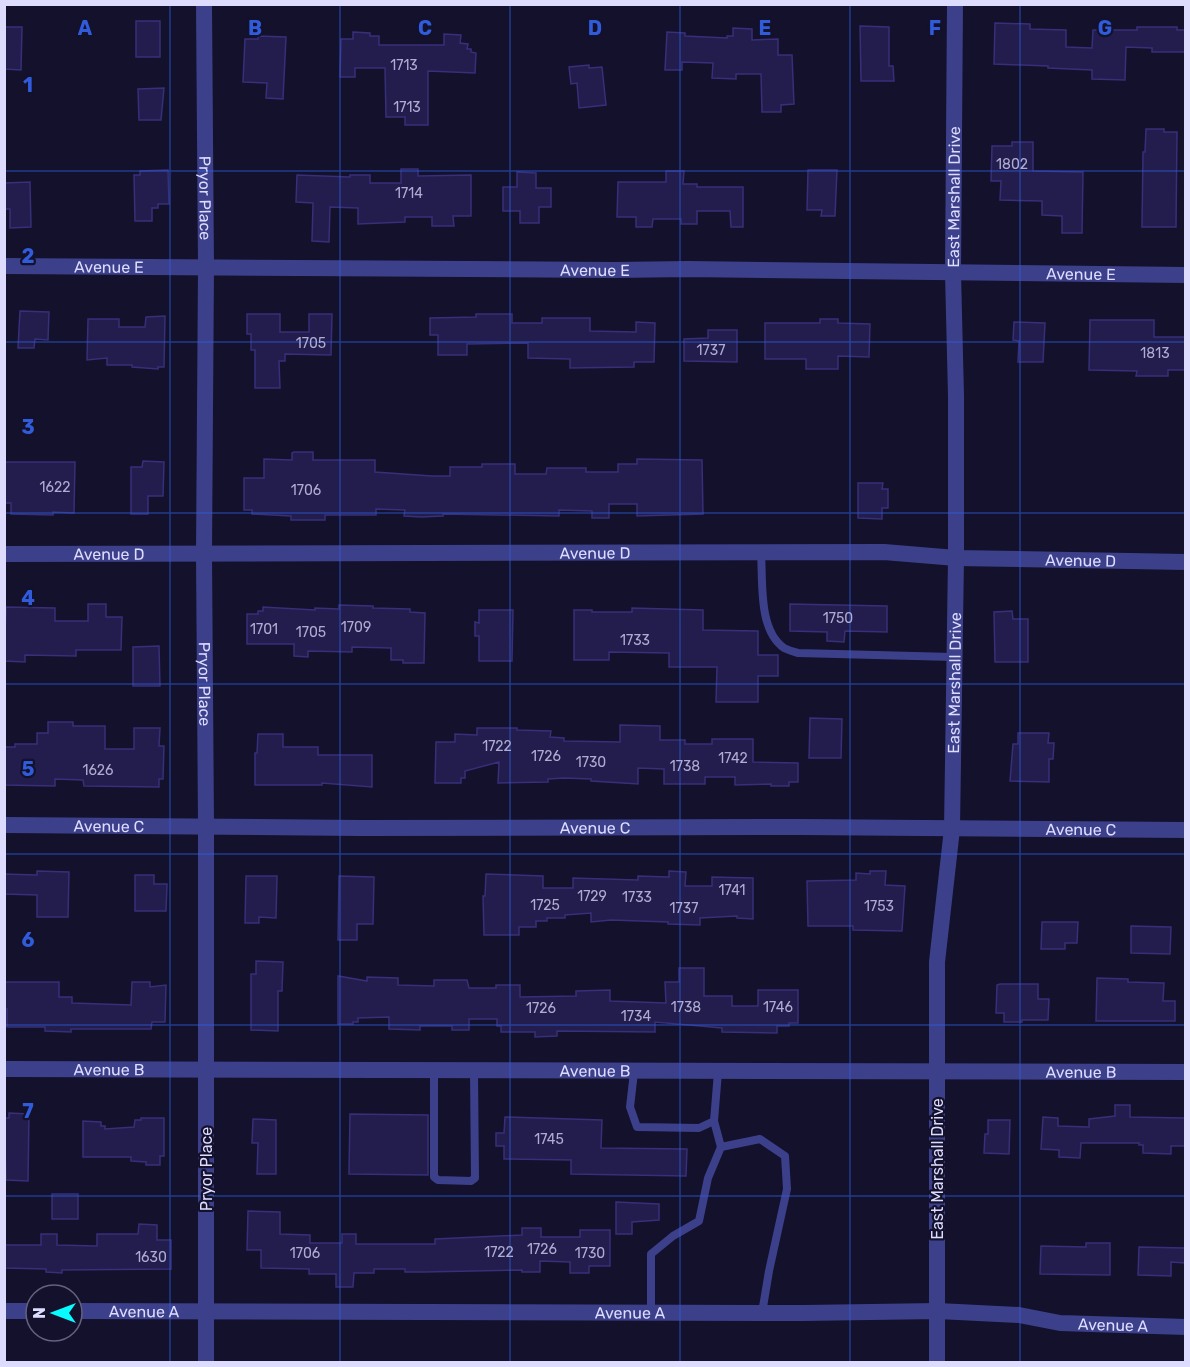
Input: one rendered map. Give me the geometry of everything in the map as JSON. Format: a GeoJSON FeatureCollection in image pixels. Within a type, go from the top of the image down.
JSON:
{"type":"FeatureCollection","features":[{"type":"Feature","properties":{"kind":"street","name":"Pryor Place"},"geometry":{"type":"LineString","coordinates":[[204,4],[206,1362]]}},
{"type":"Feature","properties":{"kind":"street","name":"East Marshall Drive"},"geometry":{"type":"LineString","coordinates":[[937,1362],[937,962],[952,829],[956,558],[953,273],[955,4]]}},
{"type":"Feature","properties":{"kind":"street","name":"Avenue E"},"geometry":{"type":"LineString","coordinates":[[4,266],[688,269],[1185,275]]}},
{"type":"Feature","properties":{"kind":"street","name":"Avenue D"},"geometry":{"type":"LineString","coordinates":[[4,554],[884,552],[956,558],[1185,562]]}},
{"type":"Feature","properties":{"kind":"street","name":"Avenue C"},"geometry":{"type":"LineString","coordinates":[[4,825],[361,828],[800,826],[1185,830]]}},
{"type":"Feature","properties":{"kind":"street","name":"Avenue B"},"geometry":{"type":"LineString","coordinates":[[4,1070],[1185,1072]]}},
{"type":"Feature","properties":{"kind":"street"},"geometry":{"type":"LineString","coordinates":[[4,1311],[24,1311]]}},
{"type":"Feature","properties":{"kind":"street","name":"Avenue A"},"geometry":{"type":"LineString","coordinates":[[84,1311],[651,1313],[938,1311],[1019,1315],[1060,1323],[1185,1327]]}},
{"type":"Feature","properties":{"kind":"lane"},"geometry":{"type":"LineString","coordinates":[[761,553],[764,610],[771,633],[784,648],[798,653],[953,657]]}},
{"type":"Feature","properties":{"kind":"lane"},"geometry":{"type":"LineString","coordinates":[[434,1071],[434,1178],[471,1181],[475,1178],[474,1071]]}},
{"type":"Feature","properties":{"kind":"lane"},"geometry":{"type":"LineString","coordinates":[[634,1072],[630,1107],[637,1127],[699,1128],[714,1121]]}},
{"type":"Feature","properties":{"kind":"lane"},"geometry":{"type":"LineString","coordinates":[[651,1313],[651,1254],[673,1236],[699,1221],[708,1178],[721,1147],[714,1121],[718,1072]]}},
{"type":"Feature","properties":{"kind":"lane"},"geometry":{"type":"LineString","coordinates":[[721,1147],[760,1140],[785,1156],[787,1189],[768,1271],[762,1313]]}},
{"type":"Feature","properties":{"kind":"building"},"geometry":{"type":"Polygon","coordinates":[[[136,21],[160,21],[160,57],[136,57],[136,21]]]}},
{"type":"Feature","properties":{"kind":"building"},"geometry":{"type":"Polygon","coordinates":[[[995,23],[1030,24],[1030,29],[1066,30],[1066,47],[1092,48],[1093,30],[1177,27],[1177,30],[1185,30],[1185,52],[1152,52],[1152,48],[1126,47],[1125,80],[1092,79],[1092,70],[994,64],[995,23]]]}},
{"type":"Feature","properties":{"kind":"building"},"geometry":{"type":"Polygon","coordinates":[[[860,26],[889,27],[889,66],[893,66],[894,81],[861,81],[860,26]]]}},
{"type":"Feature","properties":{"kind":"building"},"geometry":{"type":"Polygon","coordinates":[[[4,27],[22,27],[21,70],[4,69],[4,27]]]}},
{"type":"Feature","properties":{"kind":"building"},"geometry":{"type":"Polygon","coordinates":[[[733,28],[752,29],[752,40],[778,39],[778,55],[792,55],[794,104],[781,105],[781,112],[762,112],[761,74],[736,74],[736,79],[712,78],[713,63],[682,62],[682,70],[665,70],[667,32],[685,33],[685,36],[727,38],[727,36],[733,36],[733,28]]]}},
{"type":"Feature","properties":{"kind":"building"},"geometry":{"type":"Polygon","coordinates":[[[353,32],[379,36],[379,45],[444,45],[444,34],[461,35],[460,43],[468,44],[467,49],[476,53],[475,73],[428,71],[428,125],[405,125],[405,117],[386,117],[385,68],[355,68],[355,77],[340,77],[341,39],[353,39],[353,32]]]}},
{"type":"Feature","properties":{"kind":"building"},"geometry":{"type":"Polygon","coordinates":[[[258,36],[286,37],[283,99],[266,98],[267,83],[243,82],[245,39],[258,39],[258,36]]]}},
{"type":"Feature","properties":{"kind":"building"},"geometry":{"type":"Polygon","coordinates":[[[589,65],[589,68],[602,67],[606,105],[579,108],[577,83],[571,84],[569,67],[589,65]]]}},
{"type":"Feature","properties":{"kind":"building"},"geometry":{"type":"Polygon","coordinates":[[[164,88],[161,120],[139,120],[138,89],[164,88]]]}},
{"type":"Feature","properties":{"kind":"building"},"geometry":{"type":"Polygon","coordinates":[[[1146,129],[1177,132],[1176,227],[1142,227],[1143,152],[1145,152],[1146,129]]]}},
{"type":"Feature","properties":{"kind":"building"},"geometry":{"type":"Polygon","coordinates":[[[1012,142],[1033,142],[1033,171],[1083,172],[1082,233],[1062,233],[1062,216],[1042,215],[1042,201],[1000,200],[1001,181],[991,181],[992,146],[1012,146],[1012,142]]]}},
{"type":"Feature","properties":{"kind":"building"},"geometry":{"type":"Polygon","coordinates":[[[401,169],[418,169],[418,176],[471,175],[471,216],[453,216],[454,226],[432,226],[432,217],[405,217],[405,222],[358,224],[358,208],[330,207],[329,242],[312,241],[313,203],[296,202],[297,175],[350,177],[350,175],[370,175],[370,183],[401,183],[401,169]]]}},
{"type":"Feature","properties":{"kind":"building"},"geometry":{"type":"Polygon","coordinates":[[[168,170],[169,204],[158,204],[158,208],[152,208],[152,221],[135,221],[134,175],[140,175],[140,171],[168,170]]]}},
{"type":"Feature","properties":{"kind":"building"},"geometry":{"type":"Polygon","coordinates":[[[808,170],[837,170],[835,216],[821,216],[822,210],[807,210],[808,170]]]}},
{"type":"Feature","properties":{"kind":"building"},"geometry":{"type":"Polygon","coordinates":[[[666,171],[684,171],[683,184],[697,184],[697,187],[743,187],[743,227],[731,227],[730,211],[697,211],[697,224],[681,224],[681,219],[653,219],[652,227],[636,227],[636,217],[617,217],[618,182],[666,182],[666,171]]]}},
{"type":"Feature","properties":{"kind":"building"},"geometry":{"type":"Polygon","coordinates":[[[517,172],[536,173],[536,188],[551,188],[551,207],[539,207],[539,223],[520,223],[520,211],[503,211],[503,187],[517,187],[517,172]]]}},
{"type":"Feature","properties":{"kind":"building"},"geometry":{"type":"Polygon","coordinates":[[[30,182],[31,227],[10,228],[10,209],[4,209],[4,183],[30,182]]]}},
{"type":"Feature","properties":{"kind":"building"},"geometry":{"type":"Polygon","coordinates":[[[20,311],[49,312],[48,340],[35,339],[34,348],[18,348],[20,311]]]}},
{"type":"Feature","properties":{"kind":"building"},"geometry":{"type":"Polygon","coordinates":[[[247,314],[280,314],[280,332],[309,332],[309,314],[332,314],[331,355],[285,354],[285,361],[279,361],[280,388],[255,388],[255,350],[251,350],[251,334],[247,334],[247,314]]]}},
{"type":"Feature","properties":{"kind":"building"},"geometry":{"type":"Polygon","coordinates":[[[476,314],[512,314],[512,323],[542,323],[542,318],[590,318],[590,331],[636,332],[636,322],[655,323],[654,362],[634,362],[634,367],[570,368],[570,359],[528,358],[528,343],[467,344],[467,355],[438,355],[438,335],[430,335],[430,318],[476,317],[476,314]]]}},
{"type":"Feature","properties":{"kind":"building"},"geometry":{"type":"Polygon","coordinates":[[[165,316],[164,367],[158,367],[158,369],[132,367],[132,365],[107,365],[107,358],[87,360],[88,319],[119,319],[119,327],[145,327],[146,317],[165,316]]]}},
{"type":"Feature","properties":{"kind":"building"},"geometry":{"type":"Polygon","coordinates":[[[820,319],[838,319],[838,323],[870,324],[869,357],[838,356],[838,369],[806,369],[806,359],[765,359],[765,323],[820,323],[820,319]]]}},
{"type":"Feature","properties":{"kind":"building"},"geometry":{"type":"Polygon","coordinates":[[[1090,320],[1154,320],[1154,337],[1185,337],[1185,370],[1168,370],[1168,376],[1136,376],[1137,371],[1089,370],[1090,320]]]}},
{"type":"Feature","properties":{"kind":"building"},"geometry":{"type":"Polygon","coordinates":[[[1014,322],[1045,323],[1043,362],[1018,362],[1019,341],[1013,340],[1014,322]]]}},
{"type":"Feature","properties":{"kind":"building"},"geometry":{"type":"Polygon","coordinates":[[[708,330],[737,330],[737,362],[684,361],[684,339],[708,338],[708,330]]]}},
{"type":"Feature","properties":{"kind":"building"},"geometry":{"type":"Polygon","coordinates":[[[294,452],[313,452],[313,460],[375,460],[375,472],[432,476],[450,476],[450,467],[482,467],[482,464],[515,464],[515,474],[546,474],[547,468],[586,468],[586,472],[618,472],[618,464],[637,464],[637,459],[702,460],[703,514],[637,516],[637,504],[609,504],[609,518],[592,518],[592,511],[559,510],[559,516],[443,514],[443,516],[421,517],[404,516],[405,510],[376,509],[376,515],[325,515],[325,520],[291,520],[291,516],[252,514],[252,510],[244,510],[244,478],[264,478],[264,459],[292,460],[294,452]]]}},
{"type":"Feature","properties":{"kind":"building"},"geometry":{"type":"Polygon","coordinates":[[[143,461],[164,462],[163,496],[148,496],[148,514],[131,514],[131,467],[142,467],[143,461]]]}},
{"type":"Feature","properties":{"kind":"building"},"geometry":{"type":"Polygon","coordinates":[[[4,462],[75,462],[74,513],[11,514],[11,503],[4,503],[4,462]]]}},
{"type":"Feature","properties":{"kind":"building"},"geometry":{"type":"Polygon","coordinates":[[[858,483],[883,483],[882,489],[888,489],[888,508],[882,508],[882,519],[858,518],[858,483]]]}},
{"type":"Feature","properties":{"kind":"building"},"geometry":{"type":"Polygon","coordinates":[[[88,604],[106,604],[106,617],[122,617],[121,650],[76,650],[76,656],[25,655],[25,662],[4,661],[6,607],[55,608],[55,621],[88,621],[88,604]]]}},
{"type":"Feature","properties":{"kind":"building"},"geometry":{"type":"Polygon","coordinates":[[[790,604],[887,606],[887,632],[845,631],[844,642],[827,641],[827,632],[790,631],[790,604]]]}},
{"type":"Feature","properties":{"kind":"building"},"geometry":{"type":"Polygon","coordinates":[[[339,605],[410,609],[410,612],[425,613],[424,663],[403,663],[403,660],[391,660],[391,648],[352,647],[352,652],[308,651],[308,657],[294,656],[294,644],[247,644],[247,614],[258,614],[258,611],[263,611],[263,607],[315,610],[315,608],[339,609],[339,605]]]}},
{"type":"Feature","properties":{"kind":"building"},"geometry":{"type":"Polygon","coordinates":[[[632,608],[703,610],[703,630],[758,631],[758,655],[778,655],[778,676],[758,676],[758,702],[716,702],[717,667],[669,667],[669,653],[609,652],[609,660],[574,660],[574,610],[632,612],[632,608]]]}},
{"type":"Feature","properties":{"kind":"building"},"geometry":{"type":"Polygon","coordinates":[[[479,610],[513,610],[512,661],[479,661],[479,636],[475,636],[475,622],[479,623],[479,610]]]}},
{"type":"Feature","properties":{"kind":"building"},"geometry":{"type":"Polygon","coordinates":[[[1012,611],[1013,619],[1028,619],[1028,662],[995,662],[994,612],[1012,611]]]}},
{"type":"Feature","properties":{"kind":"building"},"geometry":{"type":"Polygon","coordinates":[[[159,646],[160,686],[133,686],[133,647],[159,646]]]}},
{"type":"Feature","properties":{"kind":"building"},"geometry":{"type":"Polygon","coordinates":[[[810,718],[842,719],[841,758],[809,758],[810,718]]]}},
{"type":"Feature","properties":{"kind":"building"},"geometry":{"type":"Polygon","coordinates":[[[48,722],[73,722],[73,726],[105,726],[105,749],[134,749],[134,728],[160,728],[159,746],[164,746],[163,779],[159,779],[159,787],[84,786],[83,780],[55,779],[55,786],[4,785],[4,747],[15,747],[15,744],[37,744],[37,733],[48,733],[48,722]]]}},
{"type":"Feature","properties":{"kind":"building"},"geometry":{"type":"Polygon","coordinates":[[[620,725],[660,726],[660,740],[685,740],[685,744],[712,744],[712,739],[753,739],[753,762],[798,763],[798,782],[789,782],[789,786],[735,785],[735,777],[705,777],[705,784],[664,784],[664,769],[638,768],[638,784],[564,778],[548,779],[548,782],[498,783],[499,762],[465,771],[465,778],[461,778],[461,783],[435,783],[436,742],[455,742],[455,734],[477,735],[477,728],[517,728],[517,730],[551,731],[550,737],[564,738],[564,741],[620,742],[620,725]]]}},
{"type":"Feature","properties":{"kind":"building"},"geometry":{"type":"Polygon","coordinates":[[[1018,733],[1049,733],[1048,743],[1054,743],[1053,759],[1049,759],[1049,782],[1010,781],[1013,744],[1018,744],[1018,733]]]}},
{"type":"Feature","properties":{"kind":"building"},"geometry":{"type":"Polygon","coordinates":[[[258,734],[283,734],[283,747],[318,747],[318,755],[372,755],[372,787],[322,783],[322,785],[255,785],[255,753],[257,753],[258,734]]]}},
{"type":"Feature","properties":{"kind":"building"},"geometry":{"type":"Polygon","coordinates":[[[37,871],[69,872],[68,917],[37,917],[37,895],[4,894],[4,874],[37,875],[37,871]]]}},
{"type":"Feature","properties":{"kind":"building"},"geometry":{"type":"Polygon","coordinates":[[[669,871],[686,872],[685,886],[712,886],[712,877],[753,878],[753,919],[737,918],[737,916],[700,918],[700,925],[611,920],[591,922],[591,913],[536,921],[536,927],[519,927],[519,935],[484,935],[483,896],[485,896],[486,874],[543,876],[543,888],[573,888],[573,878],[638,880],[638,876],[669,877],[669,871]]]}},
{"type":"Feature","properties":{"kind":"building"},"geometry":{"type":"Polygon","coordinates":[[[870,871],[886,871],[885,885],[905,886],[902,931],[853,930],[853,926],[808,926],[807,881],[856,880],[856,873],[870,874],[870,871]]]}},
{"type":"Feature","properties":{"kind":"building"},"geometry":{"type":"Polygon","coordinates":[[[135,875],[154,875],[154,884],[167,884],[166,911],[135,911],[135,875]]]}},
{"type":"Feature","properties":{"kind":"building"},"geometry":{"type":"Polygon","coordinates":[[[246,876],[277,876],[276,918],[259,917],[259,923],[245,923],[246,876]]]}},
{"type":"Feature","properties":{"kind":"building"},"geometry":{"type":"Polygon","coordinates":[[[339,876],[374,877],[373,924],[357,924],[357,940],[338,940],[339,876]]]}},
{"type":"Feature","properties":{"kind":"building"},"geometry":{"type":"Polygon","coordinates":[[[1042,922],[1078,922],[1077,943],[1065,943],[1065,949],[1041,949],[1042,922]]]}},
{"type":"Feature","properties":{"kind":"building"},"geometry":{"type":"Polygon","coordinates":[[[1131,926],[1171,927],[1170,954],[1131,953],[1131,926]]]}},
{"type":"Feature","properties":{"kind":"building"},"geometry":{"type":"Polygon","coordinates":[[[256,961],[283,962],[282,991],[278,991],[278,1031],[251,1030],[251,974],[256,974],[256,961]]]}},
{"type":"Feature","properties":{"kind":"building"},"geometry":{"type":"Polygon","coordinates":[[[679,968],[704,968],[704,996],[732,996],[732,1006],[758,1006],[758,990],[798,990],[798,1023],[777,1026],[777,1033],[722,1032],[722,1028],[655,1022],[655,1032],[557,1031],[557,1036],[535,1037],[535,1032],[501,1032],[501,1026],[497,1026],[497,1019],[469,1019],[469,1030],[452,1030],[452,1026],[420,1026],[420,1030],[389,1029],[389,1017],[358,1018],[358,1022],[353,1022],[353,1024],[338,1024],[338,976],[367,981],[367,977],[398,978],[398,985],[434,986],[434,980],[467,980],[469,988],[520,985],[520,997],[576,996],[576,991],[610,990],[610,1001],[666,1003],[665,982],[679,982],[679,968]]]}},
{"type":"Feature","properties":{"kind":"building"},"geometry":{"type":"Polygon","coordinates":[[[1097,978],[1164,983],[1163,1001],[1175,1001],[1175,1021],[1096,1021],[1097,978]]]}},
{"type":"Feature","properties":{"kind":"building"},"geometry":{"type":"Polygon","coordinates":[[[4,982],[59,982],[59,997],[72,997],[72,1003],[131,1005],[132,982],[150,982],[150,987],[166,985],[165,1022],[152,1022],[151,1029],[71,1029],[71,1032],[45,1031],[45,1027],[7,1027],[4,982]]]}},
{"type":"Feature","properties":{"kind":"building"},"geometry":{"type":"Polygon","coordinates":[[[1038,984],[1038,999],[1049,999],[1048,1020],[1004,1022],[1004,1013],[996,1013],[997,985],[1038,984]]]}},
{"type":"Feature","properties":{"kind":"building"},"geometry":{"type":"Polygon","coordinates":[[[1115,1105],[1130,1105],[1130,1117],[1185,1118],[1185,1146],[1171,1146],[1171,1154],[1143,1153],[1143,1145],[1139,1143],[1081,1143],[1080,1158],[1059,1157],[1059,1150],[1041,1149],[1043,1117],[1058,1118],[1058,1126],[1089,1127],[1089,1119],[1115,1116],[1115,1105]]]}},
{"type":"Feature","properties":{"kind":"building"},"geometry":{"type":"Polygon","coordinates":[[[9,1113],[29,1114],[28,1181],[6,1180],[4,1118],[9,1118],[9,1113]]]}},
{"type":"Feature","properties":{"kind":"building"},"geometry":{"type":"Polygon","coordinates":[[[350,1114],[428,1115],[428,1175],[349,1174],[350,1114]]]}},
{"type":"Feature","properties":{"kind":"building"},"geometry":{"type":"Polygon","coordinates":[[[505,1117],[602,1120],[601,1148],[687,1149],[686,1176],[571,1174],[571,1160],[504,1159],[504,1146],[496,1146],[496,1133],[504,1133],[505,1117]]]}},
{"type":"Feature","properties":{"kind":"building"},"geometry":{"type":"Polygon","coordinates":[[[141,1118],[164,1118],[164,1156],[160,1156],[160,1165],[146,1165],[146,1162],[131,1161],[131,1157],[83,1157],[83,1121],[101,1122],[101,1126],[105,1126],[105,1129],[134,1127],[135,1120],[141,1120],[141,1118]]]}},
{"type":"Feature","properties":{"kind":"building"},"geometry":{"type":"Polygon","coordinates":[[[253,1119],[276,1120],[276,1174],[257,1174],[258,1143],[252,1143],[253,1119]]]}},
{"type":"Feature","properties":{"kind":"building"},"geometry":{"type":"Polygon","coordinates":[[[988,1120],[1010,1120],[1009,1154],[984,1153],[988,1120]]]}},
{"type":"Feature","properties":{"kind":"building"},"geometry":{"type":"Polygon","coordinates":[[[52,1194],[78,1194],[78,1219],[52,1219],[52,1194]]]}},
{"type":"Feature","properties":{"kind":"building"},"geometry":{"type":"Polygon","coordinates":[[[616,1202],[659,1204],[659,1220],[632,1222],[632,1234],[616,1234],[616,1202]]]}},
{"type":"Feature","properties":{"kind":"building"},"geometry":{"type":"Polygon","coordinates":[[[248,1211],[280,1212],[280,1234],[310,1235],[310,1243],[342,1243],[342,1234],[356,1234],[356,1244],[435,1244],[435,1239],[522,1235],[522,1228],[541,1228],[541,1237],[580,1237],[580,1230],[610,1230],[610,1266],[589,1266],[589,1273],[570,1273],[570,1262],[540,1261],[540,1272],[522,1272],[522,1270],[405,1272],[405,1269],[374,1269],[374,1273],[354,1273],[353,1287],[336,1287],[336,1274],[309,1274],[309,1269],[261,1268],[261,1250],[247,1250],[248,1211]]]}},
{"type":"Feature","properties":{"kind":"building"},"geometry":{"type":"Polygon","coordinates":[[[139,1224],[157,1225],[157,1240],[171,1240],[171,1269],[62,1270],[62,1273],[46,1272],[46,1269],[4,1268],[4,1245],[41,1245],[41,1234],[57,1234],[57,1245],[97,1246],[97,1234],[138,1234],[139,1224]]]}},
{"type":"Feature","properties":{"kind":"building"},"geometry":{"type":"Polygon","coordinates":[[[1086,1243],[1110,1243],[1110,1275],[1040,1274],[1041,1246],[1086,1247],[1086,1243]]]}},
{"type":"Feature","properties":{"kind":"building"},"geometry":{"type":"Polygon","coordinates":[[[1139,1247],[1185,1248],[1185,1263],[1171,1262],[1171,1276],[1138,1275],[1139,1247]]]}}]}
